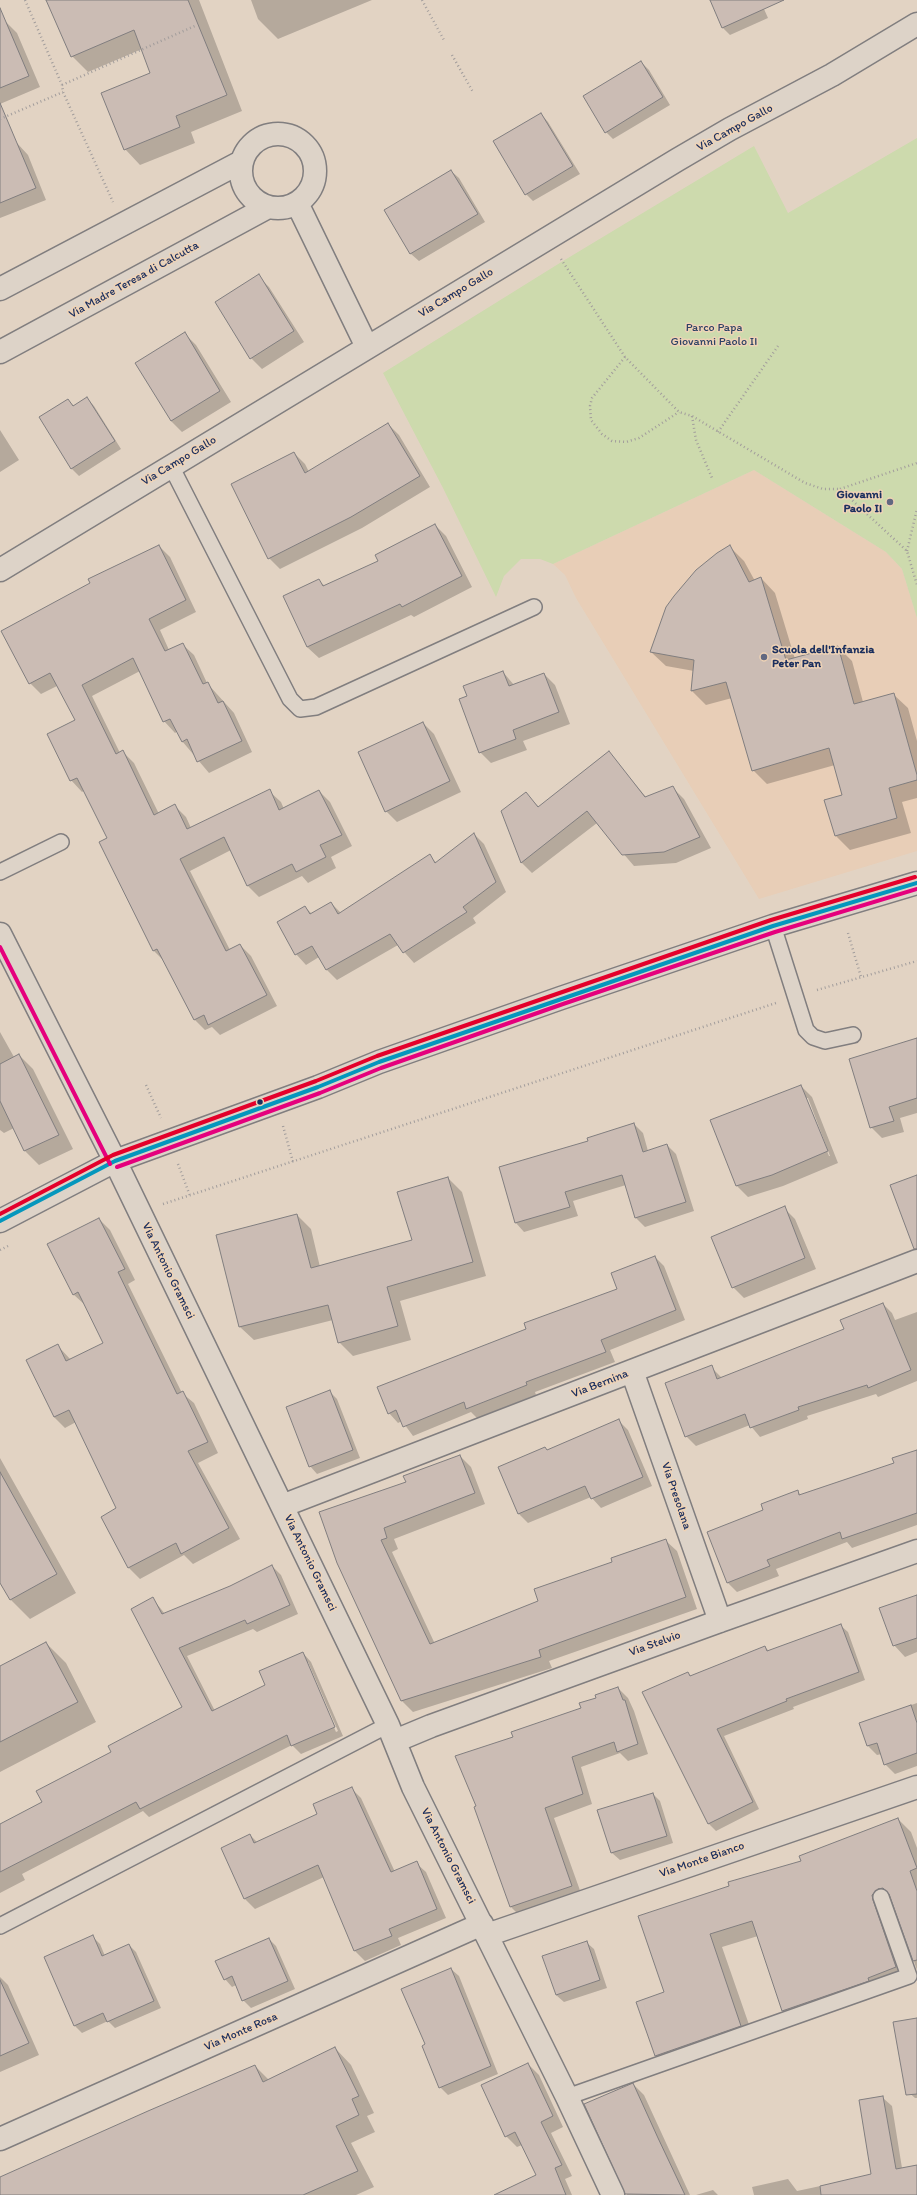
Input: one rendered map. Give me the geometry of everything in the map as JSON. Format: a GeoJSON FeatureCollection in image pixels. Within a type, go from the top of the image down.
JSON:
{"type":"FeatureCollection","features":[{"type":"Feature","properties":{"kind":"street","name":"Via Campo Gallo"},"geometry":{"type":"LineString","coordinates":[[0,570],[367,346],[717,137],[832,75],[917,24]]}},
{"type":"Feature","properties":{"kind":"street"},"geometry":{"type":"LineString","coordinates":[[275,133],[287,134],[301,141],[313,158],[315,174],[309,191],[297,203],[283,208],[268,207],[249,195],[243,184],[240,173],[241,162],[250,147],[263,136],[275,133]]}},
{"type":"Feature","properties":{"kind":"street"},"geometry":{"type":"LineString","coordinates":[[0,289],[241,162]]}},
{"type":"Feature","properties":{"kind":"street"},"geometry":{"type":"LineString","coordinates":[[297,203],[367,346]]}},
{"type":"Feature","properties":{"kind":"street","name":"Via Madre Teresa di Calcutta"},"geometry":{"type":"LineString","coordinates":[[0,352],[268,207]]}},
{"type":"Feature","properties":{"kind":"street"},"geometry":{"type":"LineString","coordinates":[[774,931],[917,883]]}},
{"type":"Feature","properties":{"kind":"street"},"geometry":{"type":"LineString","coordinates":[[0,1221],[115,1161],[318,1087],[386,1060],[675,959],[917,892]]}},
{"type":"Feature","properties":{"kind":"street","name":"Via Antonio Gramsci"},"geometry":{"type":"LineString","coordinates":[[0,934],[7,966],[115,1161],[392,1733],[413,1787],[567,2097],[613,2195]]}},
{"type":"Feature","properties":{"kind":"street","name":"Via Bernina"},"geometry":{"type":"LineString","coordinates":[[282,1506],[917,1261]]}},
{"type":"Feature","properties":{"kind":"street","name":"Via Presolana"},"geometry":{"type":"LineString","coordinates":[[632,1371],[720,1621]]}},
{"type":"Feature","properties":{"kind":"street","name":"Via Stelvio"},"geometry":{"type":"LineString","coordinates":[[392,1733],[431,1726],[917,1551]]}},
{"type":"Feature","properties":{"kind":"street","name":"Via Monte Bianco"},"geometry":{"type":"LineString","coordinates":[[485,1930],[917,1786]]}},
{"type":"Feature","properties":{"kind":"street","name":"Via Monte Rosa"},"geometry":{"type":"LineString","coordinates":[[0,2139],[332,1991],[485,1930]]}},
{"type":"Feature","properties":{"kind":"lane"},"geometry":{"type":"LineString","coordinates":[[171,466],[290,699],[300,709],[316,707],[534,607]]}},
{"type":"Feature","properties":{"kind":"lane"},"geometry":{"type":"LineString","coordinates":[[0,872],[61,842]]}},
{"type":"Feature","properties":{"kind":"lane"},"geometry":{"type":"LineString","coordinates":[[774,931],[803,1022],[813,1037],[825,1041],[853,1035]]}},
{"type":"Feature","properties":{"kind":"lane"},"geometry":{"type":"LineString","coordinates":[[0,1926],[392,1733]]}},
{"type":"Feature","properties":{"kind":"lane"},"geometry":{"type":"LineString","coordinates":[[567,2097],[909,1976],[881,1897]]}},
{"type":"Feature","properties":{"kind":"path"},"geometry":{"type":"LineString","coordinates":[[25,0],[62,85],[63,92],[124,224]]}},
{"type":"Feature","properties":{"kind":"path"},"geometry":{"type":"LineString","coordinates":[[422,0],[445,42]]}},
{"type":"Feature","properties":{"kind":"path"},"geometry":{"type":"LineString","coordinates":[[62,85],[197,25]]}},
{"type":"Feature","properties":{"kind":"path"},"geometry":{"type":"LineString","coordinates":[[452,55],[474,92]]}},
{"type":"Feature","properties":{"kind":"path"},"geometry":{"type":"LineString","coordinates":[[0,120],[63,92]]}},
{"type":"Feature","properties":{"kind":"path"},"geometry":{"type":"LineString","coordinates":[[560,258],[625,357],[679,412],[692,416],[805,483],[823,488],[840,489],[917,463]]}},
{"type":"Feature","properties":{"kind":"path"},"geometry":{"type":"LineString","coordinates":[[718,432],[778,346]]}},
{"type":"Feature","properties":{"kind":"path"},"geometry":{"type":"LineString","coordinates":[[625,357],[592,398],[590,415],[594,426],[612,441],[626,442],[639,438],[679,412]]}},
{"type":"Feature","properties":{"kind":"path"},"geometry":{"type":"LineString","coordinates":[[692,416],[696,440],[712,478]]}},
{"type":"Feature","properties":{"kind":"path"},"geometry":{"type":"LineString","coordinates":[[840,489],[907,551]]}},
{"type":"Feature","properties":{"kind":"path"},"geometry":{"type":"LineString","coordinates":[[917,509],[907,551],[917,585]]}},
{"type":"Feature","properties":{"kind":"path"},"geometry":{"type":"LineString","coordinates":[[848,933],[860,977]]}},
{"type":"Feature","properties":{"kind":"path"},"geometry":{"type":"LineString","coordinates":[[156,1207],[795,997],[917,961]]}},
{"type":"Feature","properties":{"kind":"path"},"geometry":{"type":"LineString","coordinates":[[146,1085],[162,1120]]}},
{"type":"Feature","properties":{"kind":"path"},"geometry":{"type":"LineString","coordinates":[[290,1122],[283,1125],[293,1162]]}},
{"type":"Feature","properties":{"kind":"path"},"geometry":{"type":"LineString","coordinates":[[177,1160],[190,1196]]}},
{"type":"Feature","properties":{"kind":"path"},"geometry":{"type":"LineString","coordinates":[[0,1250],[14,1243]]}},
{"type":"Feature","properties":{"kind":"shaded area","name":"Scuola dell'Infanzia Peter Pan"},"geometry":{"type":"Polygon","coordinates":[[[754,470],[886,552],[902,569],[917,618],[917,851],[759,899],[576,598],[565,575],[553,564],[754,470]]]}},
{"type":"Feature","properties":{"kind":"green space","name":"Parco Papa Giovanni Paolo II"},"geometry":{"type":"Polygon","coordinates":[[[917,138],[917,618],[902,569],[886,552],[754,470],[553,564],[540,559],[521,559],[504,576],[496,597],[443,488],[383,373],[563,261],[754,146],[788,213],[917,138]]]}},
{"type":"Feature","properties":{"kind":"building"},"geometry":{"type":"Polygon","coordinates":[[[46,0],[188,0],[227,95],[176,116],[180,127],[124,150],[101,93],[150,73],[134,30],[71,57],[46,0]]]}},
{"type":"Feature","properties":{"kind":"building"},"geometry":{"type":"Polygon","coordinates":[[[710,0],[784,0],[722,28],[710,0]]]}},
{"type":"Feature","properties":{"kind":"building"},"geometry":{"type":"Polygon","coordinates":[[[0,8],[29,76],[0,88],[0,8]]]}},
{"type":"Feature","properties":{"kind":"building"},"geometry":{"type":"Polygon","coordinates":[[[641,61],[663,97],[605,133],[583,96],[641,61]]]}},
{"type":"Feature","properties":{"kind":"building"},"geometry":{"type":"Polygon","coordinates":[[[0,103],[36,188],[0,203],[0,103]]]}},
{"type":"Feature","properties":{"kind":"building"},"geometry":{"type":"Polygon","coordinates":[[[541,113],[573,166],[525,195],[493,141],[541,113]]]}},
{"type":"Feature","properties":{"kind":"building"},"geometry":{"type":"Polygon","coordinates":[[[451,170],[478,214],[410,254],[384,210],[451,170]]]}},
{"type":"Feature","properties":{"kind":"building"},"geometry":{"type":"Polygon","coordinates":[[[259,274],[294,331],[250,359],[215,302],[259,274]]]}},
{"type":"Feature","properties":{"kind":"building"},"geometry":{"type":"Polygon","coordinates":[[[185,332],[220,391],[171,421],[135,363],[185,332]]]}},
{"type":"Feature","properties":{"kind":"building"},"geometry":{"type":"Polygon","coordinates":[[[87,397],[115,441],[71,469],[39,417],[68,399],[73,406],[87,397]]]}},
{"type":"Feature","properties":{"kind":"building"},"geometry":{"type":"Polygon","coordinates":[[[388,423],[420,476],[351,517],[268,559],[231,484],[294,452],[305,473],[388,423]]]}},
{"type":"Feature","properties":{"kind":"building"},"geometry":{"type":"Polygon","coordinates":[[[435,524],[462,576],[402,607],[400,604],[307,647],[283,596],[319,579],[323,586],[378,561],[375,555],[435,524]]]}},
{"type":"Feature","properties":{"kind":"building"},"geometry":{"type":"Polygon","coordinates":[[[159,545],[186,600],[149,619],[165,651],[183,643],[203,684],[208,682],[218,703],[223,701],[242,741],[197,762],[187,739],[182,742],[170,719],[163,722],[133,658],[82,685],[116,754],[123,750],[154,815],[175,804],[187,829],[270,789],[279,810],[319,790],[342,835],[320,845],[326,857],[296,872],[292,864],[247,886],[224,837],[180,859],[226,951],[240,944],[267,995],[208,1025],[204,1015],[194,1020],[157,949],[153,951],[99,842],[107,838],[77,778],[70,781],[47,734],[75,720],[50,673],[29,684],[1,631],[90,583],[88,579],[159,545]]]}},
{"type":"Feature","properties":{"kind":"building"},"geometry":{"type":"Polygon","coordinates":[[[730,545],[749,582],[761,577],[786,660],[838,646],[854,704],[894,693],[917,775],[917,780],[889,788],[897,818],[835,836],[824,800],[842,795],[829,748],[752,771],[726,682],[691,691],[694,660],[650,652],[666,607],[674,596],[696,570],[717,553],[730,545]]]}},
{"type":"Feature","properties":{"kind":"building"},"geometry":{"type":"Polygon","coordinates":[[[503,671],[509,686],[544,673],[559,712],[513,730],[516,739],[479,753],[459,699],[467,696],[463,686],[503,671]]]}},
{"type":"Feature","properties":{"kind":"building"},"geometry":{"type":"Polygon","coordinates":[[[423,722],[450,781],[385,812],[358,752],[423,722]]]}},
{"type":"Feature","properties":{"kind":"building"},"geometry":{"type":"Polygon","coordinates":[[[609,751],[645,797],[673,786],[700,837],[664,852],[622,855],[587,811],[521,863],[501,811],[526,792],[538,807],[609,751]]]}},
{"type":"Feature","properties":{"kind":"building"},"geometry":{"type":"Polygon","coordinates":[[[474,833],[496,882],[463,907],[467,912],[403,953],[390,934],[326,970],[312,946],[295,955],[277,922],[305,906],[310,914],[331,902],[338,914],[430,854],[435,863],[474,833]]]}},
{"type":"Feature","properties":{"kind":"building"},"geometry":{"type":"Polygon","coordinates":[[[917,1038],[917,1098],[889,1107],[894,1121],[870,1128],[849,1059],[917,1038]]]}},
{"type":"Feature","properties":{"kind":"building"},"geometry":{"type":"Polygon","coordinates":[[[19,1054],[59,1135],[24,1151],[0,1101],[0,1064],[19,1054]]]}},
{"type":"Feature","properties":{"kind":"building"},"geometry":{"type":"Polygon","coordinates":[[[801,1085],[828,1151],[772,1175],[736,1186],[710,1120],[801,1085]]]}},
{"type":"Feature","properties":{"kind":"building"},"geometry":{"type":"Polygon","coordinates":[[[634,1123],[643,1152],[667,1144],[686,1202],[635,1218],[622,1175],[565,1192],[570,1207],[515,1223],[499,1167],[588,1141],[587,1138],[634,1123]]]}},
{"type":"Feature","properties":{"kind":"building"},"geometry":{"type":"Polygon","coordinates":[[[917,1175],[917,1249],[914,1249],[890,1185],[917,1175]]]}},
{"type":"Feature","properties":{"kind":"building"},"geometry":{"type":"Polygon","coordinates":[[[448,1177],[473,1262],[387,1287],[398,1326],[338,1343],[328,1305],[239,1327],[216,1235],[297,1214],[311,1268],[412,1240],[397,1192],[448,1177]]]}},
{"type":"Feature","properties":{"kind":"building"},"geometry":{"type":"Polygon","coordinates":[[[785,1206],[805,1258],[732,1288],[711,1237],[785,1206]]]}},
{"type":"Feature","properties":{"kind":"building"},"geometry":{"type":"Polygon","coordinates":[[[99,1218],[125,1269],[118,1272],[177,1394],[183,1391],[208,1442],[188,1451],[229,1528],[181,1554],[176,1543],[128,1568],[101,1517],[116,1508],[69,1410],[54,1417],[26,1360],[58,1344],[66,1361],[103,1343],[78,1292],[73,1295],[47,1244],[99,1218]]]}},
{"type":"Feature","properties":{"kind":"building"},"geometry":{"type":"Polygon","coordinates":[[[655,1256],[676,1310],[601,1340],[606,1352],[526,1382],[527,1385],[466,1409],[464,1402],[403,1427],[396,1410],[388,1414],[377,1387],[526,1329],[524,1323],[617,1289],[611,1273],[655,1256]]]}},
{"type":"Feature","properties":{"kind":"building"},"geometry":{"type":"Polygon","coordinates":[[[883,1303],[911,1370],[868,1388],[867,1385],[798,1407],[799,1410],[750,1428],[745,1414],[685,1437],[665,1383],[712,1365],[717,1379],[844,1329],[840,1320],[883,1303]]]}},
{"type":"Feature","properties":{"kind":"building"},"geometry":{"type":"Polygon","coordinates":[[[330,1390],[353,1450],[309,1467],[286,1407],[330,1390]]]}},
{"type":"Feature","properties":{"kind":"building"},"geometry":{"type":"Polygon","coordinates":[[[619,1419],[643,1477],[591,1499],[585,1486],[518,1514],[498,1467],[545,1447],[547,1450],[619,1419]]]}},
{"type":"Feature","properties":{"kind":"building"},"geometry":{"type":"Polygon","coordinates":[[[917,1450],[917,1513],[842,1539],[840,1532],[767,1560],[770,1566],[727,1583],[707,1532],[763,1510],[761,1504],[798,1490],[799,1495],[894,1463],[892,1458],[917,1450]]]}},
{"type":"Feature","properties":{"kind":"building"},"geometry":{"type":"Polygon","coordinates":[[[460,1455],[475,1493],[384,1528],[387,1538],[381,1540],[430,1644],[538,1601],[534,1589],[612,1562],[611,1558],[666,1539],[686,1597],[539,1650],[541,1657],[401,1701],[337,1563],[319,1512],[406,1482],[403,1476],[460,1455]]]}},
{"type":"Feature","properties":{"kind":"building"},"geometry":{"type":"Polygon","coordinates":[[[0,1472],[57,1574],[10,1600],[0,1583],[0,1472]]]}},
{"type":"Feature","properties":{"kind":"building"},"geometry":{"type":"Polygon","coordinates":[[[272,1565],[290,1605],[247,1624],[245,1620],[179,1648],[212,1711],[265,1685],[259,1671],[303,1652],[335,1727],[291,1746],[287,1735],[140,1809],[136,1802],[0,1872],[0,1824],[42,1802],[36,1791],[111,1752],[108,1746],[182,1707],[131,1609],[153,1597],[162,1614],[230,1586],[272,1565]]]}},
{"type":"Feature","properties":{"kind":"building"},"geometry":{"type":"Polygon","coordinates":[[[917,1595],[917,1638],[893,1646],[879,1608],[917,1595]]]}},
{"type":"Feature","properties":{"kind":"building"},"geometry":{"type":"Polygon","coordinates":[[[841,1624],[859,1672],[786,1699],[787,1701],[717,1729],[753,1802],[708,1824],[642,1692],[688,1672],[690,1676],[765,1646],[767,1651],[841,1624]]]}},
{"type":"Feature","properties":{"kind":"building"},"geometry":{"type":"Polygon","coordinates":[[[46,1642],[78,1702],[0,1742],[0,1666],[46,1642]]]}},
{"type":"Feature","properties":{"kind":"building"},"geometry":{"type":"Polygon","coordinates":[[[618,1687],[623,1700],[625,1700],[638,1744],[617,1752],[614,1742],[572,1757],[583,1794],[545,1808],[572,1886],[510,1907],[474,1807],[476,1806],[455,1756],[513,1737],[511,1732],[581,1708],[579,1703],[596,1698],[595,1695],[618,1687]]]}},
{"type":"Feature","properties":{"kind":"building"},"geometry":{"type":"Polygon","coordinates":[[[911,1705],[917,1723],[917,1753],[884,1765],[877,1743],[867,1746],[859,1723],[911,1705]]]}},
{"type":"Feature","properties":{"kind":"building"},"geometry":{"type":"Polygon","coordinates":[[[352,1787],[391,1872],[417,1861],[437,1909],[389,1929],[392,1936],[354,1951],[318,1865],[244,1899],[221,1848],[250,1834],[254,1843],[317,1814],[313,1804],[352,1787]]]}},
{"type":"Feature","properties":{"kind":"building"},"geometry":{"type":"Polygon","coordinates":[[[653,1793],[667,1836],[611,1853],[597,1810],[653,1793]]]}},
{"type":"Feature","properties":{"kind":"building"},"geometry":{"type":"Polygon","coordinates":[[[898,1818],[917,1868],[910,1871],[917,1891],[917,1960],[913,1961],[889,1894],[883,1888],[878,1889],[872,1895],[873,1900],[896,1967],[868,1978],[869,1981],[782,2011],[752,1921],[710,1934],[741,2026],[655,2056],[636,2002],[664,1992],[638,1916],[729,1886],[728,1882],[801,1861],[799,1856],[898,1818]]]}},
{"type":"Feature","properties":{"kind":"building"},"geometry":{"type":"Polygon","coordinates":[[[93,1935],[102,1956],[129,1944],[154,2001],[107,2022],[103,2013],[74,2026],[44,1957],[93,1935]]]}},
{"type":"Feature","properties":{"kind":"building"},"geometry":{"type":"Polygon","coordinates":[[[269,1938],[288,1981],[242,2001],[232,1976],[224,1980],[215,1961],[269,1938]]]}},
{"type":"Feature","properties":{"kind":"building"},"geometry":{"type":"Polygon","coordinates":[[[587,1941],[600,1980],[556,1995],[542,1956],[587,1941]]]}},
{"type":"Feature","properties":{"kind":"building"},"geometry":{"type":"Polygon","coordinates":[[[451,1968],[491,2066],[439,2088],[422,2046],[425,2044],[401,1989],[451,1968]]]}},
{"type":"Feature","properties":{"kind":"building"},"geometry":{"type":"Polygon","coordinates":[[[0,1980],[29,2043],[0,2056],[0,1980]]]}},
{"type":"Feature","properties":{"kind":"building"},"geometry":{"type":"Polygon","coordinates":[[[917,2018],[917,2094],[906,2095],[893,2022],[917,2018]]]}},
{"type":"Feature","properties":{"kind":"building"},"geometry":{"type":"Polygon","coordinates":[[[335,2047],[359,2096],[352,2099],[359,2115],[336,2126],[358,2171],[303,2195],[0,2195],[0,2177],[148,2111],[255,2065],[263,2082],[335,2047]]]}},
{"type":"Feature","properties":{"kind":"building"},"geometry":{"type":"Polygon","coordinates":[[[528,2063],[553,2116],[541,2122],[562,2165],[555,2168],[566,2195],[494,2195],[536,2175],[515,2132],[505,2137],[481,2085],[528,2063]]]}},
{"type":"Feature","properties":{"kind":"building"},"geometry":{"type":"Polygon","coordinates":[[[633,2083],[685,2195],[625,2194],[584,2104],[633,2083]]]}},
{"type":"Feature","properties":{"kind":"building"},"geometry":{"type":"Polygon","coordinates":[[[883,2096],[896,2169],[917,2165],[917,2195],[821,2195],[820,2186],[871,2174],[859,2100],[883,2096]]]}},
{"type":"Feature","properties":{"kind":"transit line"},"geometry":{"type":"LineString","coordinates":[[0,1214],[113,1155],[316,1081],[377,1056],[771,920],[915,877]]}},
{"type":"Feature","properties":{"kind":"transit line"},"geometry":{"type":"LineString","coordinates":[[0,1221],[115,1161],[318,1087],[379,1062],[773,926],[917,883]]}},
{"type":"Feature","properties":{"kind":"transit line"},"geometry":{"type":"LineString","coordinates":[[117,1167],[320,1093],[381,1068],[563,1004],[775,932],[917,889]]}},
{"type":"Feature","properties":{"kind":"transit line"},"geometry":{"type":"LineString","coordinates":[[0,947],[110,1164]]}},
{"type":"Feature","properties":{"kind":"place","name":"Giovanni Paolo II"},"geometry":{"type":"Point","coordinates":[890,502]}},
{"type":"Feature","properties":{"kind":"place","name":"Scuola dell'Infanzia Peter Pan"},"geometry":{"type":"Point","coordinates":[764,657]}}]}
